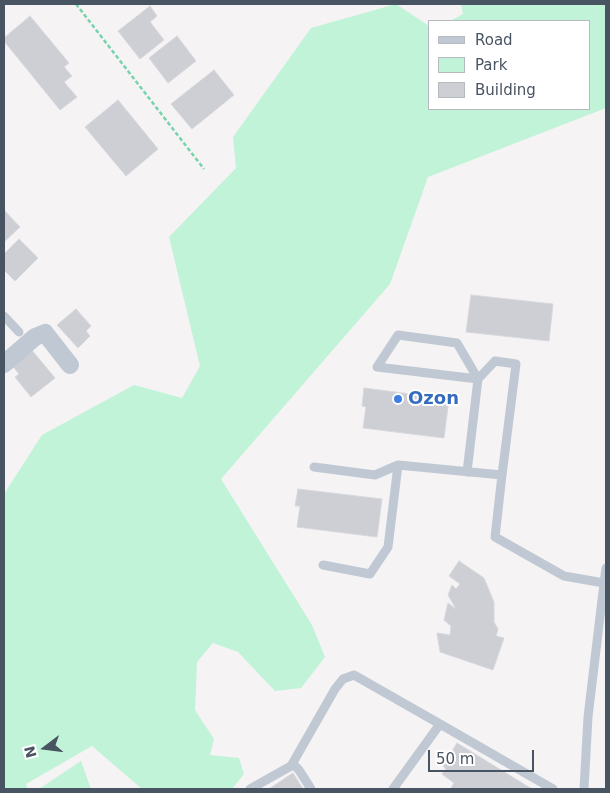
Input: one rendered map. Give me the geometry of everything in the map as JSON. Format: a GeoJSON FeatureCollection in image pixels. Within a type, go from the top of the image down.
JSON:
{"type":"FeatureCollection","features":[{"type":"Feature","properties":{"kind":"street"},"geometry":{"type":"LineString","coordinates":[[4,364],[35,337],[45,333],[70,365]]}},
{"type":"Feature","properties":{"kind":"lane"},"geometry":{"type":"LineString","coordinates":[[4,316],[19,332]]}},
{"type":"Feature","properties":{"kind":"lane"},"geometry":{"type":"LineString","coordinates":[[467,472],[478,378],[457,343],[398,335],[377,367],[478,378]]}},
{"type":"Feature","properties":{"kind":"lane"},"geometry":{"type":"LineString","coordinates":[[478,378],[495,361],[516,364],[495,537],[564,576],[604,583]]}},
{"type":"Feature","properties":{"kind":"lane"},"geometry":{"type":"LineString","coordinates":[[314,467],[375,475],[398,465],[502,476]]}},
{"type":"Feature","properties":{"kind":"lane"},"geometry":{"type":"LineString","coordinates":[[323,565],[370,574],[388,548],[398,465]]}},
{"type":"Feature","properties":{"kind":"lane"},"geometry":{"type":"LineString","coordinates":[[584,789],[588,717],[606,568]]}},
{"type":"Feature","properties":{"kind":"lane"},"geometry":{"type":"LineString","coordinates":[[250,789],[291,766],[335,689],[343,678],[354,675],[553,789]]}},
{"type":"Feature","properties":{"kind":"lane"},"geometry":{"type":"LineString","coordinates":[[393,789],[440,724]]}},
{"type":"Feature","properties":{"kind":"lane"},"geometry":{"type":"LineString","coordinates":[[291,766],[295,766],[299,770],[311,789]]}},
{"type":"Feature","properties":{"kind":"path"},"geometry":{"type":"LineString","coordinates":[[76,4],[204,169]]}},
{"type":"Feature","properties":{"kind":"green space"},"geometry":{"type":"Polygon","coordinates":[[[396,4],[428,25],[428,110],[590,110],[590,20],[452,20],[463,14],[461,4],[606,4],[606,108],[428,177],[390,284],[221,479],[312,625],[325,657],[301,688],[275,691],[238,652],[213,643],[197,662],[195,710],[214,739],[210,755],[239,758],[244,774],[232,789],[142,789],[92,746],[26,784],[28,789],[4,789],[4,494],[42,435],[134,385],[182,398],[200,366],[169,237],[236,168],[233,137],[311,28],[396,4]]]}},
{"type":"Feature","properties":{"kind":"green space"},"geometry":{"type":"Polygon","coordinates":[[[81,761],[91,789],[39,789],[81,761]]]}},
{"type":"Feature","properties":{"kind":"building"},"geometry":{"type":"Polygon","coordinates":[[[150,6],[157,16],[150,22],[164,40],[140,59],[118,31],[150,6]]]}},
{"type":"Feature","properties":{"kind":"building"},"geometry":{"type":"Polygon","coordinates":[[[30,16],[69,63],[64,67],[72,76],[64,82],[77,97],[60,110],[4,41],[4,38],[30,16]]]}},
{"type":"Feature","properties":{"kind":"building"},"geometry":{"type":"Polygon","coordinates":[[[177,36],[196,61],[168,83],[149,58],[177,36]]]}},
{"type":"Feature","properties":{"kind":"building"},"geometry":{"type":"Polygon","coordinates":[[[214,70],[234,95],[192,129],[171,104],[214,70]]]}},
{"type":"Feature","properties":{"kind":"building"},"geometry":{"type":"Polygon","coordinates":[[[118,100],[158,149],[126,176],[85,127],[118,100]]]}},
{"type":"Feature","properties":{"kind":"building"},"geometry":{"type":"Polygon","coordinates":[[[4,210],[20,227],[4,242],[4,210]]]}},
{"type":"Feature","properties":{"kind":"building"},"geometry":{"type":"Polygon","coordinates":[[[19,239],[38,258],[15,281],[4,270],[4,254],[19,239]]]}},
{"type":"Feature","properties":{"kind":"building"},"geometry":{"type":"Polygon","coordinates":[[[471,295],[553,304],[549,341],[466,332],[471,295]]]}},
{"type":"Feature","properties":{"kind":"building"},"geometry":{"type":"Polygon","coordinates":[[[76,309],[91,326],[86,331],[90,336],[78,348],[57,325],[76,309]]]}},
{"type":"Feature","properties":{"kind":"building"},"geometry":{"type":"Polygon","coordinates":[[[30,348],[55,378],[31,397],[15,377],[19,374],[11,364],[30,348]]]}},
{"type":"Feature","properties":{"kind":"building"},"geometry":{"type":"Polygon","coordinates":[[[364,388],[449,399],[444,438],[363,428],[366,407],[362,406],[364,388]]]}},
{"type":"Feature","properties":{"kind":"building"},"geometry":{"type":"Polygon","coordinates":[[[298,489],[382,499],[377,537],[297,527],[300,506],[295,506],[298,489]]]}},
{"type":"Feature","properties":{"kind":"building"},"geometry":{"type":"Polygon","coordinates":[[[459,561],[484,578],[494,602],[494,622],[498,629],[496,636],[504,638],[493,670],[440,652],[437,633],[450,635],[451,626],[444,620],[448,603],[456,609],[448,595],[452,585],[456,589],[460,584],[449,576],[459,561]]]}},
{"type":"Feature","properties":{"kind":"building"},"geometry":{"type":"Polygon","coordinates":[[[457,743],[532,789],[452,789],[454,783],[442,774],[446,769],[443,766],[457,743]]]}},
{"type":"Feature","properties":{"kind":"building"},"geometry":{"type":"Polygon","coordinates":[[[293,773],[303,789],[269,789],[293,773]]]}},
{"type":"Feature","properties":{"kind":"place","name":"Ozon"},"geometry":{"type":"Point","coordinates":[398,399]}}]}
